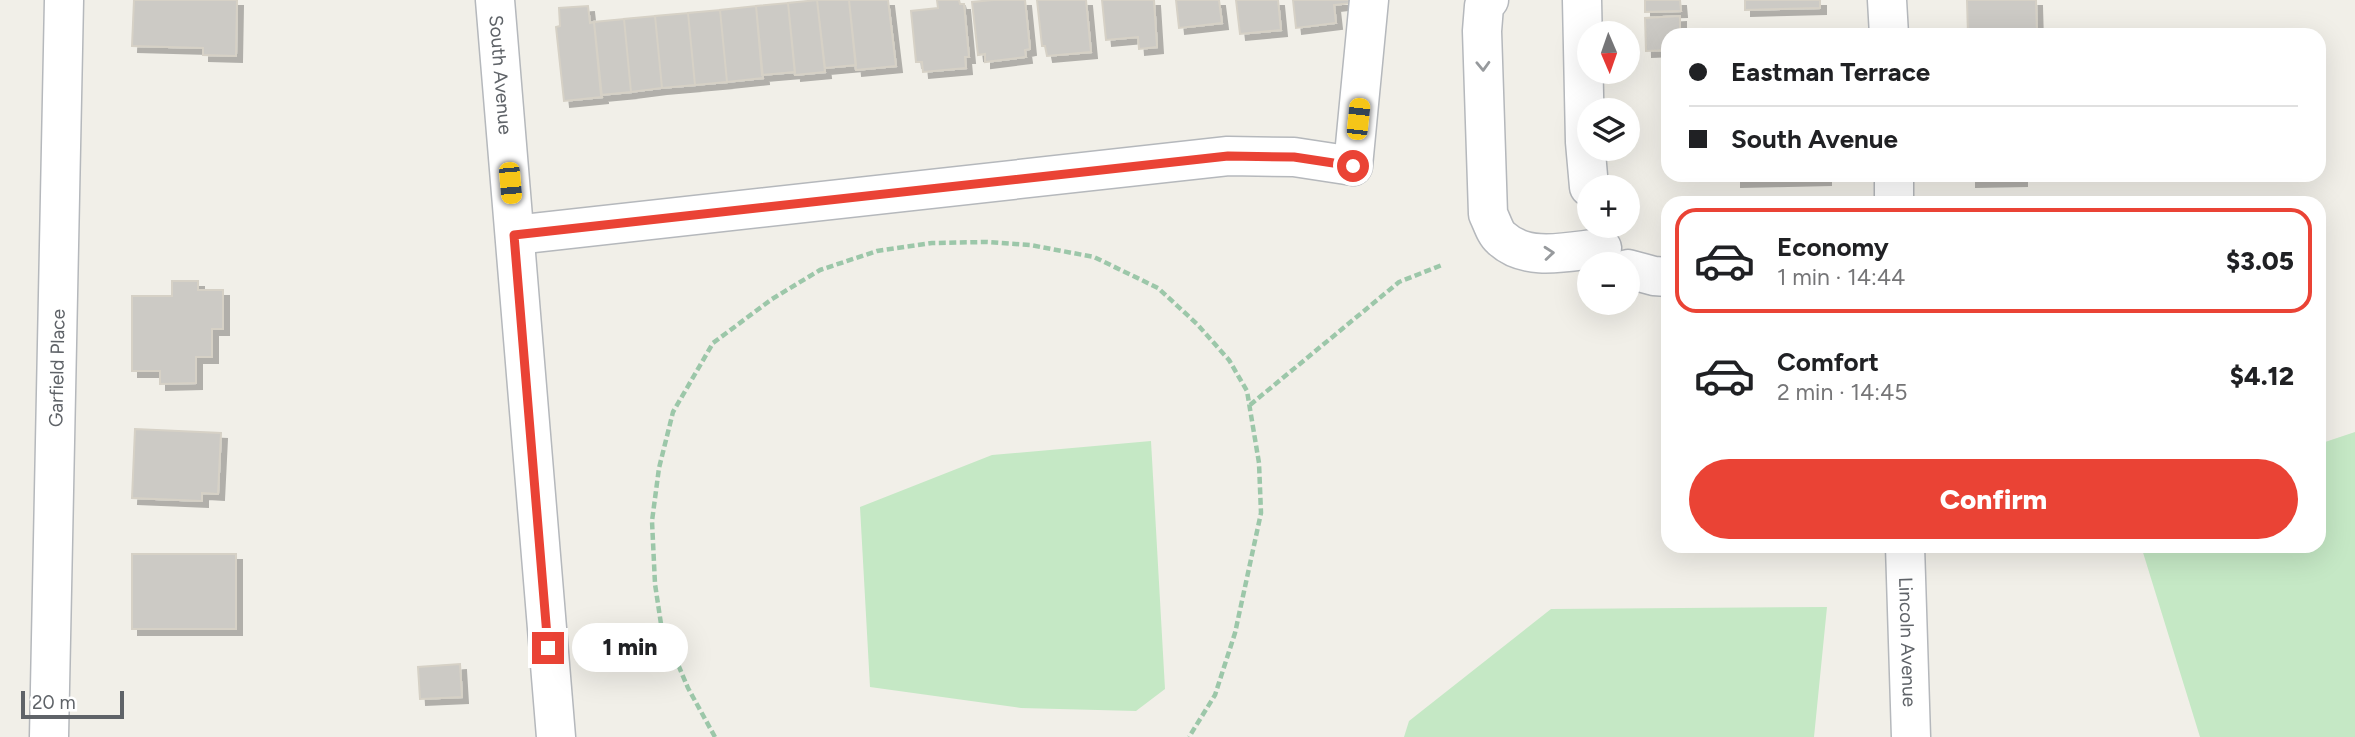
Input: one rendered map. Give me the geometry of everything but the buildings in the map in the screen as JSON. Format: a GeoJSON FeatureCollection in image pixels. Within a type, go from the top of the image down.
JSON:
{"type":"FeatureCollection","features":[{"type":"Feature","properties":{"kind":"street","name":"Garfield Place"},"geometry":{"type":"LineString","coordinates":[[49,737],[64,0]]}},
{"type":"Feature","properties":{"kind":"street","name":"South Avenue"},"geometry":{"type":"LineString","coordinates":[[495,0],[556,737]]}},
{"type":"Feature","properties":{"kind":"street"},"geometry":{"type":"LineString","coordinates":[[514,235],[1228,156],[1294,157],[1353,166],[1369,0]]}},
{"type":"Feature","properties":{"kind":"street"},"geometry":{"type":"LineString","coordinates":[[1489,0],[1484,6],[1482,31],[1488,214],[1499,237],[1511,245],[1538,254],[1577,253]]}},
{"type":"Feature","properties":{"kind":"street"},"geometry":{"type":"LineString","coordinates":[[1582,0],[1588,175]]}},
{"type":"Feature","properties":{"kind":"street"},"geometry":{"type":"LineString","coordinates":[[1640,268],[1654,276],[1661,276]]}},
{"type":"Feature","properties":{"kind":"street","name":"Lincoln Avenue"},"geometry":{"type":"LineString","coordinates":[[1905,553],[1911,737]]}},
{"type":"Feature","properties":{"kind":"path"},"geometry":{"type":"LineString","coordinates":[[715,737],[688,688],[661,624],[655,584],[652,521],[659,468],[673,412],[713,343],[772,299],[820,270],[877,251],[932,243],[987,242],[1031,245],[1094,257],[1158,288],[1197,324],[1229,360],[1247,391],[1259,463],[1261,513],[1236,633],[1215,695],[1189,737]]}},
{"type":"Feature","properties":{"kind":"path"},"geometry":{"type":"LineString","coordinates":[[1250,405],[1399,282],[1442,265]]}},
{"type":"Feature","properties":{"kind":"green space"},"geometry":{"type":"Polygon","coordinates":[[[2355,432],[2355,737],[2200,737],[2143,553],[2326,553],[2326,442],[2355,432]]]}},
{"type":"Feature","properties":{"kind":"green space"},"geometry":{"type":"Polygon","coordinates":[[[1151,441],[1165,689],[1136,711],[1021,708],[870,687],[860,507],[992,455],[1151,441]]]}},
{"type":"Feature","properties":{"kind":"green space"},"geometry":{"type":"Polygon","coordinates":[[[1827,607],[1814,737],[1404,737],[1409,721],[1551,609],[1827,607]]]}},
{"type":"Feature","properties":{"kind":"route"},"geometry":{"type":"LineString","coordinates":[[548,648],[514,235],[1228,156],[1294,157],[1353,166]]}}]}
